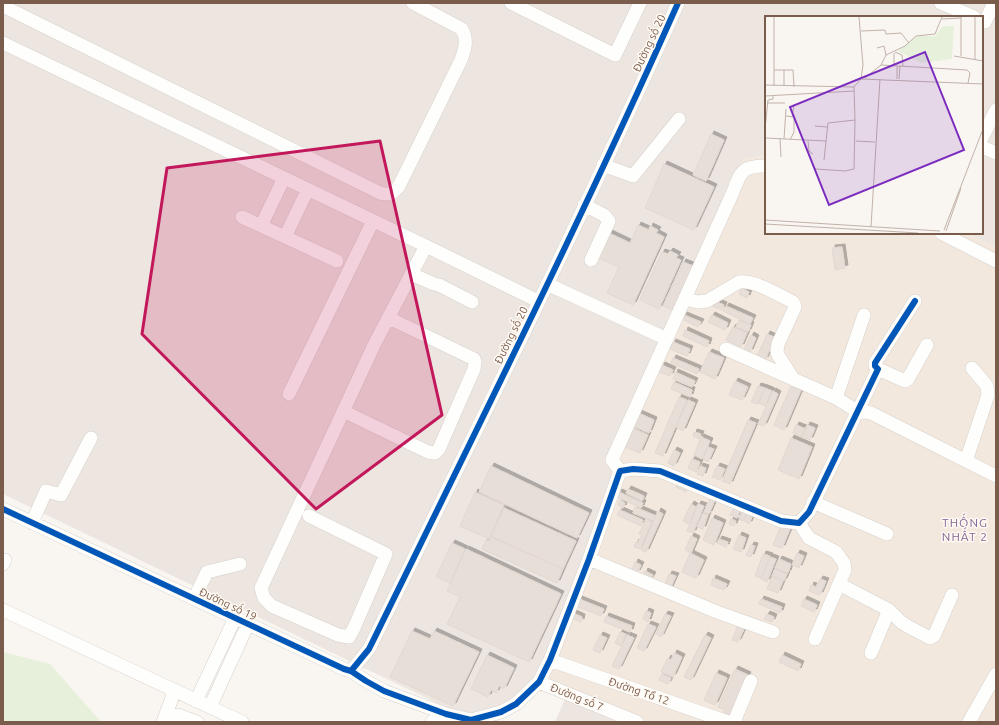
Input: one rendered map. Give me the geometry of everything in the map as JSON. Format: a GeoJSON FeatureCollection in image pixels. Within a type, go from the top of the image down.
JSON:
{"type":"FeatureCollection","features":[{"type":"Feature","properties":{"kind":"street"},"geometry":{"type":"LineString","coordinates":[[6,3],[9,8],[23,16],[380,193],[390,194],[399,186],[461,60],[465,46],[465,35],[462,29],[413,3]]}},
{"type":"Feature","properties":{"kind":"street"},"geometry":{"type":"LineString","coordinates":[[511,3],[615,55],[640,3]]}},
{"type":"Feature","properties":{"kind":"street","name":"Đường số 20"},"geometry":{"type":"LineString","coordinates":[[351,671],[369,649],[584,205],[678,3]]}},
{"type":"Feature","properties":{"kind":"street"},"geometry":{"type":"LineString","coordinates":[[941,3],[970,16]]}},
{"type":"Feature","properties":{"kind":"street"},"geometry":{"type":"LineString","coordinates":[[984,22],[994,3]]}},
{"type":"Feature","properties":{"kind":"street"},"geometry":{"type":"LineString","coordinates":[[3,43],[538,301]]}},
{"type":"Feature","properties":{"kind":"street"},"geometry":{"type":"LineString","coordinates":[[983,136],[996,110]]}},
{"type":"Feature","properties":{"kind":"street"},"geometry":{"type":"LineString","coordinates":[[603,164],[633,176],[678,119]]}},
{"type":"Feature","properties":{"kind":"street"},"geometry":{"type":"LineString","coordinates":[[983,147],[996,153]]}},
{"type":"Feature","properties":{"kind":"street"},"geometry":{"type":"LineString","coordinates":[[620,471],[612,460],[733,192],[740,173],[752,166],[765,166]]}},
{"type":"Feature","properties":{"kind":"street"},"geometry":{"type":"LineString","coordinates":[[261,226],[284,178]]}},
{"type":"Feature","properties":{"kind":"street"},"geometry":{"type":"LineString","coordinates":[[285,237],[308,189]]}},
{"type":"Feature","properties":{"kind":"street"},"geometry":{"type":"LineString","coordinates":[[584,205],[604,215],[609,221],[591,260]]}},
{"type":"Feature","properties":{"kind":"street"},"geometry":{"type":"LineString","coordinates":[[242,217],[337,261]]}},
{"type":"Feature","properties":{"kind":"street"},"geometry":{"type":"LineString","coordinates":[[289,394],[373,221]]}},
{"type":"Feature","properties":{"kind":"street"},"geometry":{"type":"LineString","coordinates":[[943,234],[996,261]]}},
{"type":"Feature","properties":{"kind":"street"},"geometry":{"type":"LineString","coordinates":[[309,516],[386,554],[349,637],[338,635],[272,606],[264,598],[261,588],[343,411],[388,318],[426,246]]}},
{"type":"Feature","properties":{"kind":"street"},"geometry":{"type":"LineString","coordinates":[[411,274],[442,286],[472,302]]}},
{"type":"Feature","properties":{"kind":"street"},"geometry":{"type":"LineString","coordinates":[[685,299],[698,302],[707,301],[739,282],[744,282],[753,284],[793,302],[795,304],[795,310],[776,351],[781,362],[794,380]]}},
{"type":"Feature","properties":{"kind":"street"},"geometry":{"type":"LineString","coordinates":[[546,284],[667,339]]}},
{"type":"Feature","properties":{"kind":"street"},"geometry":{"type":"LineString","coordinates":[[916,301],[875,366],[878,369],[905,381],[927,345]]}},
{"type":"Feature","properties":{"kind":"street"},"geometry":{"type":"LineString","coordinates":[[836,398],[864,315]]}},
{"type":"Feature","properties":{"kind":"street"},"geometry":{"type":"LineString","coordinates":[[343,411],[428,452],[435,453],[439,449],[474,370],[474,359],[388,318]]}},
{"type":"Feature","properties":{"kind":"street"},"geometry":{"type":"LineString","coordinates":[[726,349],[836,398],[857,411],[871,413],[996,476]]}},
{"type":"Feature","properties":{"kind":"street"},"geometry":{"type":"LineString","coordinates":[[966,461],[988,395],[986,386],[972,368]]}},
{"type":"Feature","properties":{"kind":"street"},"geometry":{"type":"LineString","coordinates":[[620,471],[633,469],[660,470],[781,522],[799,522],[809,512],[878,369]]}},
{"type":"Feature","properties":{"kind":"street"},"geometry":{"type":"LineString","coordinates":[[32,523],[46,491],[61,495],[91,438]]}},
{"type":"Feature","properties":{"kind":"street"},"geometry":{"type":"LineString","coordinates":[[473,721],[501,712],[516,704],[539,682],[550,660],[589,559],[620,471]]}},
{"type":"Feature","properties":{"kind":"street"},"geometry":{"type":"LineString","coordinates":[[813,502],[888,534]]}},
{"type":"Feature","properties":{"kind":"street","name":"Đường số 19"},"geometry":{"type":"LineString","coordinates":[[3,509],[351,671],[384,691],[446,714],[473,721]]}},
{"type":"Feature","properties":{"kind":"street"},"geometry":{"type":"LineString","coordinates":[[799,522],[809,538],[836,552],[844,563],[845,570],[816,638]]}},
{"type":"Feature","properties":{"kind":"street"},"geometry":{"type":"LineString","coordinates":[[589,559],[717,612],[773,632]]}},
{"type":"Feature","properties":{"kind":"street"},"geometry":{"type":"LineString","coordinates":[[194,599],[207,572],[240,564]]}},
{"type":"Feature","properties":{"kind":"street"},"geometry":{"type":"LineString","coordinates":[[839,584],[889,610],[901,622],[930,638],[934,636],[952,595]]}},
{"type":"Feature","properties":{"kind":"street"},"geometry":{"type":"LineString","coordinates":[[3,610],[175,690],[196,701],[215,714],[234,720]]}},
{"type":"Feature","properties":{"kind":"street"},"geometry":{"type":"LineString","coordinates":[[871,653],[889,610]]}},
{"type":"Feature","properties":{"kind":"street"},"geometry":{"type":"LineString","coordinates":[[196,701],[235,618]]}},
{"type":"Feature","properties":{"kind":"street"},"geometry":{"type":"LineString","coordinates":[[215,714],[248,624]]}},
{"type":"Feature","properties":{"kind":"street","name":"Đường Tổ 12"},"geometry":{"type":"LineString","coordinates":[[550,660],[728,722]]}},
{"type":"Feature","properties":{"kind":"street"},"geometry":{"type":"LineString","coordinates":[[969,722],[996,674]]}},
{"type":"Feature","properties":{"kind":"street"},"geometry":{"type":"LineString","coordinates":[[734,722],[751,681]]}},
{"type":"Feature","properties":{"kind":"street","name":"Đường số 7"},"geometry":{"type":"LineString","coordinates":[[539,682],[637,722]]}},
{"type":"Feature","properties":{"kind":"street"},"geometry":{"type":"LineString","coordinates":[[163,722],[175,690]]}},
{"type":"Feature","properties":{"kind":"street"},"geometry":{"type":"LineString","coordinates":[[173,722],[178,714],[198,722]]}},
{"type":"Feature","properties":{"kind":"street"},"geometry":{"type":"LineString","coordinates":[[432,722],[446,714]]}},
{"type":"Feature","properties":{"kind":"highlighted area"},"geometry":{"type":"Polygon","coordinates":[[[380,141],[442,415],[316,509],[142,334],[167,168],[380,141]]]}},
{"type":"Feature","properties":{"kind":"shaded area"},"geometry":{"type":"Polygon","coordinates":[[[3,3],[996,3],[996,247],[967,234],[983,234],[983,16],[765,16],[765,155],[743,159],[624,440],[609,519],[536,678],[518,699],[468,718],[3,494],[3,3]]]}},
{"type":"Feature","properties":{"kind":"shaded area"},"geometry":{"type":"Polygon","coordinates":[[[765,155],[765,234],[967,234],[996,247],[996,722],[646,722],[536,678],[609,519],[624,440],[743,159],[765,155]]]}},
{"type":"Feature","properties":{"kind":"shaded area"},"geometry":{"type":"Polygon","coordinates":[[[565,699],[618,722],[555,722],[565,699]]]}},
{"type":"Feature","properties":{"kind":"green space"},"geometry":{"type":"Polygon","coordinates":[[[3,652],[50,664],[101,722],[3,722],[3,652]]]}},
{"type":"Feature","properties":{"kind":"building"},"geometry":{"type":"Polygon","coordinates":[[[711,134],[724,140],[706,181],[693,175],[711,134]]]}},
{"type":"Feature","properties":{"kind":"building"},"geometry":{"type":"Polygon","coordinates":[[[664,164],[714,187],[694,230],[645,208],[664,164]]]}},
{"type":"Feature","properties":{"kind":"building"},"geometry":{"type":"Polygon","coordinates":[[[638,225],[649,230],[650,226],[658,230],[656,233],[664,237],[633,305],[607,293],[619,267],[598,258],[609,233],[630,243],[638,225]]]}},
{"type":"Feature","properties":{"kind":"building"},"geometry":{"type":"Polygon","coordinates":[[[842,247],[845,268],[835,270],[832,248],[842,247]]]}},
{"type":"Feature","properties":{"kind":"building"},"geometry":{"type":"Polygon","coordinates":[[[670,251],[678,255],[676,258],[681,260],[659,309],[640,300],[662,252],[668,254],[670,251]]]}},
{"type":"Feature","properties":{"kind":"building"},"geometry":{"type":"Polygon","coordinates":[[[683,262],[696,267],[675,311],[663,306],[683,262]]]}},
{"type":"Feature","properties":{"kind":"building"},"geometry":{"type":"Polygon","coordinates":[[[742,288],[749,292],[747,298],[739,294],[742,288]]]}},
{"type":"Feature","properties":{"kind":"building"},"geometry":{"type":"Polygon","coordinates":[[[712,300],[724,305],[722,310],[710,305],[712,300]]]}},
{"type":"Feature","properties":{"kind":"building"},"geometry":{"type":"Polygon","coordinates":[[[726,306],[753,318],[750,324],[723,311],[726,306]]]}},
{"type":"Feature","properties":{"kind":"building"},"geometry":{"type":"Polygon","coordinates":[[[684,315],[701,322],[698,327],[682,319],[684,315]]]}},
{"type":"Feature","properties":{"kind":"building"},"geometry":{"type":"Polygon","coordinates":[[[712,315],[728,323],[725,330],[708,322],[712,315]]]}},
{"type":"Feature","properties":{"kind":"building"},"geometry":{"type":"Polygon","coordinates":[[[739,320],[751,325],[748,332],[736,327],[739,320]]]}},
{"type":"Feature","properties":{"kind":"building"},"geometry":{"type":"Polygon","coordinates":[[[733,327],[747,333],[741,347],[726,340],[733,327]]]}},
{"type":"Feature","properties":{"kind":"building"},"geometry":{"type":"Polygon","coordinates":[[[685,330],[709,341],[707,347],[683,336],[685,330]]]}},
{"type":"Feature","properties":{"kind":"building"},"geometry":{"type":"Polygon","coordinates":[[[767,334],[776,338],[773,345],[764,341],[767,334]]]}},
{"type":"Feature","properties":{"kind":"building"},"geometry":{"type":"Polygon","coordinates":[[[751,335],[756,338],[750,352],[744,349],[751,335]]]}},
{"type":"Feature","properties":{"kind":"building"},"geometry":{"type":"Polygon","coordinates":[[[764,341],[772,345],[765,360],[757,356],[764,341]]]}},
{"type":"Feature","properties":{"kind":"building"},"geometry":{"type":"Polygon","coordinates":[[[673,342],[690,349],[687,356],[670,349],[673,342]]]}},
{"type":"Feature","properties":{"kind":"building"},"geometry":{"type":"Polygon","coordinates":[[[709,352],[724,358],[715,379],[700,372],[709,352]]]}},
{"type":"Feature","properties":{"kind":"building"},"geometry":{"type":"Polygon","coordinates":[[[673,358],[699,369],[697,374],[671,363],[673,358]]]}},
{"type":"Feature","properties":{"kind":"building"},"geometry":{"type":"Polygon","coordinates":[[[662,365],[673,370],[670,376],[659,372],[662,365]]]}},
{"type":"Feature","properties":{"kind":"building"},"geometry":{"type":"Polygon","coordinates":[[[675,372],[695,381],[692,387],[673,379],[675,372]]]}},
{"type":"Feature","properties":{"kind":"building"},"geometry":{"type":"Polygon","coordinates":[[[735,381],[748,387],[742,400],[729,395],[735,381]]]}},
{"type":"Feature","properties":{"kind":"building"},"geometry":{"type":"Polygon","coordinates":[[[674,382],[692,390],[690,397],[671,389],[674,382]]]}},
{"type":"Feature","properties":{"kind":"building"},"geometry":{"type":"Polygon","coordinates":[[[758,386],[765,388],[758,404],[751,402],[758,386]]]}},
{"type":"Feature","properties":{"kind":"building"},"geometry":{"type":"Polygon","coordinates":[[[791,386],[801,390],[784,430],[774,425],[791,386]]]}},
{"type":"Feature","properties":{"kind":"building"},"geometry":{"type":"Polygon","coordinates":[[[765,388],[772,391],[765,406],[759,403],[765,388]]]}},
{"type":"Feature","properties":{"kind":"building"},"geometry":{"type":"Polygon","coordinates":[[[773,391],[778,394],[764,426],[758,424],[773,391]]]}},
{"type":"Feature","properties":{"kind":"building"},"geometry":{"type":"Polygon","coordinates":[[[679,397],[687,400],[663,456],[655,453],[679,397]]]}},
{"type":"Feature","properties":{"kind":"building"},"geometry":{"type":"Polygon","coordinates":[[[688,400],[695,403],[683,431],[676,427],[688,400]]]}},
{"type":"Feature","properties":{"kind":"building"},"geometry":{"type":"Polygon","coordinates":[[[636,412],[654,420],[649,433],[630,425],[636,412]]]}},
{"type":"Feature","properties":{"kind":"building"},"geometry":{"type":"Polygon","coordinates":[[[748,420],[756,423],[730,484],[722,481],[748,420]]]}},
{"type":"Feature","properties":{"kind":"building"},"geometry":{"type":"Polygon","coordinates":[[[796,425],[806,429],[802,437],[793,433],[796,425]]]}},
{"type":"Feature","properties":{"kind":"building"},"geometry":{"type":"Polygon","coordinates":[[[807,425],[815,428],[810,440],[802,437],[807,425]]]}},
{"type":"Feature","properties":{"kind":"building"},"geometry":{"type":"Polygon","coordinates":[[[633,428],[648,435],[640,453],[625,447],[633,428]]]}},
{"type":"Feature","properties":{"kind":"building"},"geometry":{"type":"Polygon","coordinates":[[[694,432],[701,434],[699,439],[693,436],[694,432]]]}},
{"type":"Feature","properties":{"kind":"building"},"geometry":{"type":"Polygon","coordinates":[[[701,437],[710,441],[702,459],[694,455],[701,437]]]}},
{"type":"Feature","properties":{"kind":"building"},"geometry":{"type":"Polygon","coordinates":[[[791,438],[812,447],[799,479],[778,470],[791,438]]]}},
{"type":"Feature","properties":{"kind":"building"},"geometry":{"type":"Polygon","coordinates":[[[708,447],[714,449],[708,462],[703,459],[708,447]]]}},
{"type":"Feature","properties":{"kind":"building"},"geometry":{"type":"Polygon","coordinates":[[[674,450],[680,453],[674,466],[668,463],[674,450]]]}},
{"type":"Feature","properties":{"kind":"building"},"geometry":{"type":"Polygon","coordinates":[[[692,459],[700,462],[696,472],[688,468],[692,459]]]}},
{"type":"Feature","properties":{"kind":"building"},"geometry":{"type":"Polygon","coordinates":[[[491,466],[589,513],[577,538],[479,492],[491,466]]]}},
{"type":"Feature","properties":{"kind":"building"},"geometry":{"type":"Polygon","coordinates":[[[700,466],[706,468],[703,476],[697,474],[700,466]]]}},
{"type":"Feature","properties":{"kind":"building"},"geometry":{"type":"Polygon","coordinates":[[[717,466],[725,469],[720,480],[712,477],[717,466]]]}},
{"type":"Feature","properties":{"kind":"building"},"geometry":{"type":"Polygon","coordinates":[[[679,481],[689,486],[686,492],[676,487],[679,481]]]}},
{"type":"Feature","properties":{"kind":"building"},"geometry":{"type":"Polygon","coordinates":[[[628,489],[644,496],[642,501],[626,493],[628,489]]]}},
{"type":"Feature","properties":{"kind":"building"},"geometry":{"type":"Polygon","coordinates":[[[475,492],[504,505],[489,539],[460,526],[475,492]]]}},
{"type":"Feature","properties":{"kind":"building"},"geometry":{"type":"Polygon","coordinates":[[[619,492],[643,503],[641,508],[617,497],[619,492]]]}},
{"type":"Feature","properties":{"kind":"building"},"geometry":{"type":"Polygon","coordinates":[[[710,498],[715,500],[709,514],[704,512],[710,498]]]}},
{"type":"Feature","properties":{"kind":"building"},"geometry":{"type":"Polygon","coordinates":[[[620,500],[625,503],[623,508],[618,505],[620,500]]]}},
{"type":"Feature","properties":{"kind":"building"},"geometry":{"type":"Polygon","coordinates":[[[691,504],[696,507],[689,524],[683,521],[691,504]]]}},
{"type":"Feature","properties":{"kind":"building"},"geometry":{"type":"Polygon","coordinates":[[[698,504],[704,506],[693,533],[687,531],[698,504]]]}},
{"type":"Feature","properties":{"kind":"building"},"geometry":{"type":"Polygon","coordinates":[[[635,507],[656,516],[653,521],[633,513],[635,507]]]}},
{"type":"Feature","properties":{"kind":"building"},"geometry":{"type":"Polygon","coordinates":[[[734,507],[740,510],[737,518],[730,515],[734,507]]]}},
{"type":"Feature","properties":{"kind":"building"},"geometry":{"type":"Polygon","coordinates":[[[504,508],[576,541],[563,569],[491,536],[504,508]]]}},
{"type":"Feature","properties":{"kind":"building"},"geometry":{"type":"Polygon","coordinates":[[[620,510],[643,520],[641,526],[617,515],[620,510]]]}},
{"type":"Feature","properties":{"kind":"building"},"geometry":{"type":"Polygon","coordinates":[[[658,511],[663,514],[646,552],[641,550],[658,511]]]}},
{"type":"Feature","properties":{"kind":"building"},"geometry":{"type":"Polygon","coordinates":[[[742,511],[747,513],[743,521],[739,519],[742,511]]]}},
{"type":"Feature","properties":{"kind":"building"},"geometry":{"type":"Polygon","coordinates":[[[703,513],[708,515],[703,529],[697,527],[703,513]]]}},
{"type":"Feature","properties":{"kind":"building"},"geometry":{"type":"Polygon","coordinates":[[[747,514],[752,517],[749,524],[744,521],[747,514]]]}},
{"type":"Feature","properties":{"kind":"building"},"geometry":{"type":"Polygon","coordinates":[[[712,518],[723,523],[714,545],[703,540],[712,518]]]}},
{"type":"Feature","properties":{"kind":"building"},"geometry":{"type":"Polygon","coordinates":[[[646,519],[652,522],[640,549],[634,547],[642,535],[639,534],[646,519]]]}},
{"type":"Feature","properties":{"kind":"building"},"geometry":{"type":"Polygon","coordinates":[[[731,519],[736,521],[734,526],[729,524],[731,519]]]}},
{"type":"Feature","properties":{"kind":"building"},"geometry":{"type":"Polygon","coordinates":[[[781,525],[790,529],[782,548],[773,545],[781,525]]]}},
{"type":"Feature","properties":{"kind":"building"},"geometry":{"type":"Polygon","coordinates":[[[739,535],[746,538],[741,552],[733,549],[739,535]]]}},
{"type":"Feature","properties":{"kind":"building"},"geometry":{"type":"Polygon","coordinates":[[[691,536],[697,539],[691,553],[685,550],[691,536]]]}},
{"type":"Feature","properties":{"kind":"building"},"geometry":{"type":"Polygon","coordinates":[[[491,537],[563,569],[557,583],[482,549],[486,540],[489,541],[491,537]]]}},
{"type":"Feature","properties":{"kind":"building"},"geometry":{"type":"Polygon","coordinates":[[[719,539],[728,542],[726,547],[717,543],[719,539]]]}},
{"type":"Feature","properties":{"kind":"building"},"geometry":{"type":"Polygon","coordinates":[[[452,543],[465,549],[450,583],[436,577],[452,543]]]}},
{"type":"Feature","properties":{"kind":"building"},"geometry":{"type":"Polygon","coordinates":[[[751,545],[755,546],[751,557],[746,555],[751,545]]]}},
{"type":"Feature","properties":{"kind":"building"},"geometry":{"type":"Polygon","coordinates":[[[466,549],[561,594],[529,662],[447,624],[460,597],[447,591],[466,549]]]}},
{"type":"Feature","properties":{"kind":"building"},"geometry":{"type":"Polygon","coordinates":[[[690,553],[704,560],[696,578],[682,572],[690,553]]]}},
{"type":"Feature","properties":{"kind":"building"},"geometry":{"type":"Polygon","coordinates":[[[797,553],[804,556],[799,568],[792,565],[797,553]]]}},
{"type":"Feature","properties":{"kind":"building"},"geometry":{"type":"Polygon","coordinates":[[[763,554],[770,556],[761,578],[755,576],[763,554]]]}},
{"type":"Feature","properties":{"kind":"building"},"geometry":{"type":"Polygon","coordinates":[[[770,557],[776,559],[767,582],[761,579],[770,557]]]}},
{"type":"Feature","properties":{"kind":"building"},"geometry":{"type":"Polygon","coordinates":[[[779,559],[791,564],[788,573],[775,568],[779,559]]]}},
{"type":"Feature","properties":{"kind":"building"},"geometry":{"type":"Polygon","coordinates":[[[635,562],[641,565],[637,573],[632,570],[635,562]]]}},
{"type":"Feature","properties":{"kind":"building"},"geometry":{"type":"Polygon","coordinates":[[[775,569],[787,574],[784,581],[772,576],[775,569]]]}},
{"type":"Feature","properties":{"kind":"building"},"geometry":{"type":"Polygon","coordinates":[[[645,571],[653,575],[650,580],[643,576],[645,571]]]}},
{"type":"Feature","properties":{"kind":"building"},"geometry":{"type":"Polygon","coordinates":[[[669,574],[676,576],[670,589],[664,586],[669,574]]]}},
{"type":"Feature","properties":{"kind":"building"},"geometry":{"type":"Polygon","coordinates":[[[772,577],[783,581],[778,593],[767,589],[772,577]]]}},
{"type":"Feature","properties":{"kind":"building"},"geometry":{"type":"Polygon","coordinates":[[[713,578],[727,584],[724,590],[711,585],[713,578]]]}},
{"type":"Feature","properties":{"kind":"building"},"geometry":{"type":"Polygon","coordinates":[[[820,579],[826,581],[820,595],[809,591],[811,585],[816,587],[820,579]]]}},
{"type":"Feature","properties":{"kind":"building"},"geometry":{"type":"Polygon","coordinates":[[[579,599],[604,609],[601,616],[576,606],[579,599]]]}},
{"type":"Feature","properties":{"kind":"building"},"geometry":{"type":"Polygon","coordinates":[[[761,599],[782,607],[780,613],[759,604],[761,599]]]}},
{"type":"Feature","properties":{"kind":"building"},"geometry":{"type":"Polygon","coordinates":[[[804,599],[817,605],[814,612],[801,606],[804,599]]]}},
{"type":"Feature","properties":{"kind":"building"},"geometry":{"type":"Polygon","coordinates":[[[646,611],[651,613],[648,622],[643,619],[646,611]]]}},
{"type":"Feature","properties":{"kind":"building"},"geometry":{"type":"Polygon","coordinates":[[[571,612],[582,617],[581,622],[569,617],[571,612]]]}},
{"type":"Feature","properties":{"kind":"building"},"geometry":{"type":"Polygon","coordinates":[[[665,614],[671,616],[661,637],[656,634],[665,614]]]}},
{"type":"Feature","properties":{"kind":"building"},"geometry":{"type":"Polygon","coordinates":[[[767,614],[774,617],[772,622],[764,619],[767,614]]]}},
{"type":"Feature","properties":{"kind":"building"},"geometry":{"type":"Polygon","coordinates":[[[606,616],[632,626],[630,632],[604,622],[606,616]]]}},
{"type":"Feature","properties":{"kind":"building"},"geometry":{"type":"Polygon","coordinates":[[[648,624],[656,627],[644,651],[637,648],[648,624]]]}},
{"type":"Feature","properties":{"kind":"building"},"geometry":{"type":"Polygon","coordinates":[[[738,625],[745,627],[738,642],[732,640],[738,625]]]}},
{"type":"Feature","properties":{"kind":"building"},"geometry":{"type":"Polygon","coordinates":[[[412,631],[430,639],[434,631],[479,652],[453,706],[390,677],[412,631]]]}},
{"type":"Feature","properties":{"kind":"building"},"geometry":{"type":"Polygon","coordinates":[[[620,632],[626,634],[621,646],[615,643],[620,632]]]}},
{"type":"Feature","properties":{"kind":"building"},"geometry":{"type":"Polygon","coordinates":[[[600,635],[607,638],[600,653],[593,650],[600,635]]]}},
{"type":"Feature","properties":{"kind":"building"},"geometry":{"type":"Polygon","coordinates":[[[627,635],[634,638],[619,669],[612,666],[627,635]]]}},
{"type":"Feature","properties":{"kind":"building"},"geometry":{"type":"Polygon","coordinates":[[[705,635],[711,638],[691,680],[684,677],[705,635]]]}},
{"type":"Feature","properties":{"kind":"building"},"geometry":{"type":"Polygon","coordinates":[[[674,653],[682,657],[673,677],[661,672],[668,658],[671,660],[674,653]]]}},
{"type":"Feature","properties":{"kind":"building"},"geometry":{"type":"Polygon","coordinates":[[[487,655],[514,668],[504,689],[499,686],[496,693],[491,690],[488,697],[471,689],[487,655]]]}},
{"type":"Feature","properties":{"kind":"building"},"geometry":{"type":"Polygon","coordinates":[[[782,655],[801,664],[798,671],[779,662],[782,655]]]}},
{"type":"Feature","properties":{"kind":"building"},"geometry":{"type":"Polygon","coordinates":[[[735,669],[748,675],[730,715],[723,712],[725,710],[718,707],[735,669]]]}},
{"type":"Feature","properties":{"kind":"building"},"geometry":{"type":"Polygon","coordinates":[[[716,673],[727,678],[715,705],[704,700],[716,673]]]}},
{"type":"Feature","properties":{"kind":"building"},"geometry":{"type":"Polygon","coordinates":[[[662,674],[671,678],[668,684],[659,680],[662,674]]]}},
{"type":"Feature","properties":{"kind":"cycle path"},"geometry":{"type":"LineString","coordinates":[[351,671],[369,649],[487,408],[604,166],[678,3]]}},
{"type":"Feature","properties":{"kind":"cycle path"},"geometry":{"type":"LineString","coordinates":[[3,509],[351,671],[384,691],[446,714],[471,720],[501,712],[516,704],[539,682],[550,660],[589,559],[620,471],[633,469],[660,471],[781,521],[799,523],[809,512],[878,369],[875,366],[875,363],[915,301]]}},
{"type":"Feature","properties":{"kind":"district","name":"THỐNG NHẤT 2"},"geometry":{"type":"Point","coordinates":[965,529]}}]}
